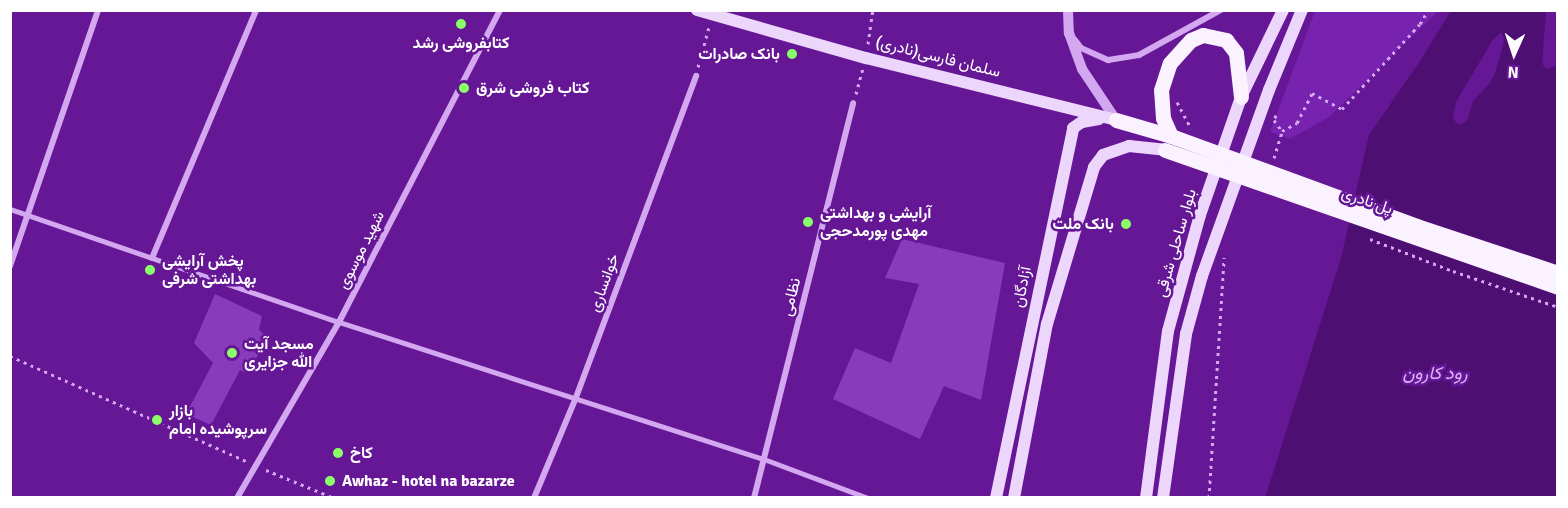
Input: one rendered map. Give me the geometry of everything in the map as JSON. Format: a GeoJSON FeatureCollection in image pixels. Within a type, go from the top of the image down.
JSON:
{"type":"FeatureCollection","features":[{"type":"Feature","properties":{"kind":"main road","name":"سلمان فارسی(نادری)"},"geometry":{"type":"LineString","coordinates":[[697,10],[866,58],[1116,120],[1171,136]]}},
{"type":"Feature","properties":{"kind":"main road","name":"بلوار ساحلی شرقی"},"geometry":{"type":"LineString","coordinates":[[1146,498],[1168,331],[1200,215],[1241,97],[1283,10]]}},
{"type":"Feature","properties":{"kind":"main road","name":"بلوار ساحلی شرقی"},"geometry":{"type":"LineString","coordinates":[[1163,498],[1186,334],[1202,276],[1269,90],[1302,10]]}},
{"type":"Feature","properties":{"kind":"main road"},"geometry":{"type":"LineString","coordinates":[[1171,136],[1163,118],[1161,90],[1170,63],[1191,40],[1203,35],[1226,40],[1236,53],[1241,97]]}},
{"type":"Feature","properties":{"kind":"main road","name":"آزادگان"},"geometry":{"type":"LineString","coordinates":[[996,498],[1073,128],[1092,119],[1116,120]]}},
{"type":"Feature","properties":{"kind":"main road","name":"پل نادری"},"geometry":{"type":"LineString","coordinates":[[1171,136],[1417,226],[1557,273]]}},
{"type":"Feature","properties":{"kind":"main road","name":"آزادگان"},"geometry":{"type":"LineString","coordinates":[[1014,498],[1047,324],[1094,167],[1103,155],[1129,146],[1165,150]]}},
{"type":"Feature","properties":{"kind":"main road","name":"پل نادری"},"geometry":{"type":"LineString","coordinates":[[1165,150],[1557,287]]}},
{"type":"Feature","properties":{"kind":"street"},"geometry":{"type":"LineString","coordinates":[[10,266],[98,10]]}},
{"type":"Feature","properties":{"kind":"street"},"geometry":{"type":"LineString","coordinates":[[152,258],[256,10]]}},
{"type":"Feature","properties":{"kind":"street","name":"شهید موسوی"},"geometry":{"type":"LineString","coordinates":[[237,498],[339,322],[500,10]]}},
{"type":"Feature","properties":{"kind":"street"},"geometry":{"type":"LineString","coordinates":[[1068,10],[1069,33],[1090,85],[1116,120]]}},
{"type":"Feature","properties":{"kind":"street"},"geometry":{"type":"LineString","coordinates":[[1069,33],[1081,48],[1108,60],[1139,55],[1221,10]]}},
{"type":"Feature","properties":{"kind":"street","name":"خوانساری"},"geometry":{"type":"LineString","coordinates":[[534,498],[575,400],[696,76]]}},
{"type":"Feature","properties":{"kind":"street","name":"نظامی"},"geometry":{"type":"LineString","coordinates":[[754,498],[854,103]]}},
{"type":"Feature","properties":{"kind":"lane"},"geometry":{"type":"LineString","coordinates":[[10,209],[339,322],[575,400],[764,459],[868,498]]}},
{"type":"Feature","properties":{"kind":"path"},"geometry":{"type":"LineString","coordinates":[[1272,163],[1282,131],[1297,123],[1312,93],[1342,109],[1420,24],[1428,10]]}},
{"type":"Feature","properties":{"kind":"path"},"geometry":{"type":"LineString","coordinates":[[696,76],[712,15]]}},
{"type":"Feature","properties":{"kind":"path"},"geometry":{"type":"LineString","coordinates":[[1209,498],[1225,250]]}},
{"type":"Feature","properties":{"kind":"path"},"geometry":{"type":"LineString","coordinates":[[10,356],[333,498]]}},
{"type":"Feature","properties":{"kind":"shaded area"},"geometry":{"type":"Polygon","coordinates":[[[1315,11],[1438,11],[1329,117],[1290,139],[1270,132],[1315,11]]]}},
{"type":"Feature","properties":{"kind":"water","name":"رود کارون"},"geometry":{"type":"Polygon","coordinates":[[[1451,11],[1546,11],[1542,64],[1547,69],[1558,66],[1557,497],[1265,498],[1341,258],[1369,135],[1451,11]],[[1501,32],[1492,41],[1456,102],[1453,119],[1459,125],[1467,121],[1473,101],[1495,74],[1504,38],[1501,32]]]}},
{"type":"Feature","properties":{"kind":"building"},"geometry":{"type":"Polygon","coordinates":[[[902,239],[1005,263],[981,400],[944,386],[920,439],[833,399],[855,348],[891,363],[919,284],[885,278],[902,239]]]}},
{"type":"Feature","properties":{"kind":"building","name":"مسجد آیت الله جزایری"},"geometry":{"type":"Polygon","coordinates":[[[215,294],[262,316],[259,330],[270,339],[245,373],[240,370],[211,425],[186,414],[213,363],[194,343],[215,294]]]}},
{"type":"Feature","properties":{"kind":"place","name":"کتابفروشی رشد"},"geometry":{"type":"Point","coordinates":[461,24]}},
{"type":"Feature","properties":{"kind":"place","name":"بانک صادرات"},"geometry":{"type":"Point","coordinates":[792,54]}},
{"type":"Feature","properties":{"kind":"place","name":"کتاب فروشی شرق"},"geometry":{"type":"Point","coordinates":[464,88]}},
{"type":"Feature","properties":{"kind":"place","name":"آرایشی و بهداشتی مهدی پورمدحجی"},"geometry":{"type":"Point","coordinates":[808,222]}},
{"type":"Feature","properties":{"kind":"place","name":"بانک ملت"},"geometry":{"type":"Point","coordinates":[1126,224]}},
{"type":"Feature","properties":{"kind":"place","name":"پخش آرایشی بهداشتی شرفی"},"geometry":{"type":"Point","coordinates":[150,270]}},
{"type":"Feature","properties":{"kind":"place","name":"مسجد آیت الله جزایری"},"geometry":{"type":"Point","coordinates":[232,353]}},
{"type":"Feature","properties":{"kind":"place","name":"بازار سرپوشیده امام"},"geometry":{"type":"Point","coordinates":[157,420]}},
{"type":"Feature","properties":{"kind":"place","name":"کاخ"},"geometry":{"type":"Point","coordinates":[338,453]}},
{"type":"Feature","properties":{"kind":"place","name":"Awhaz - hotel na bazarze"},"geometry":{"type":"Point","coordinates":[330,481]}}]}
